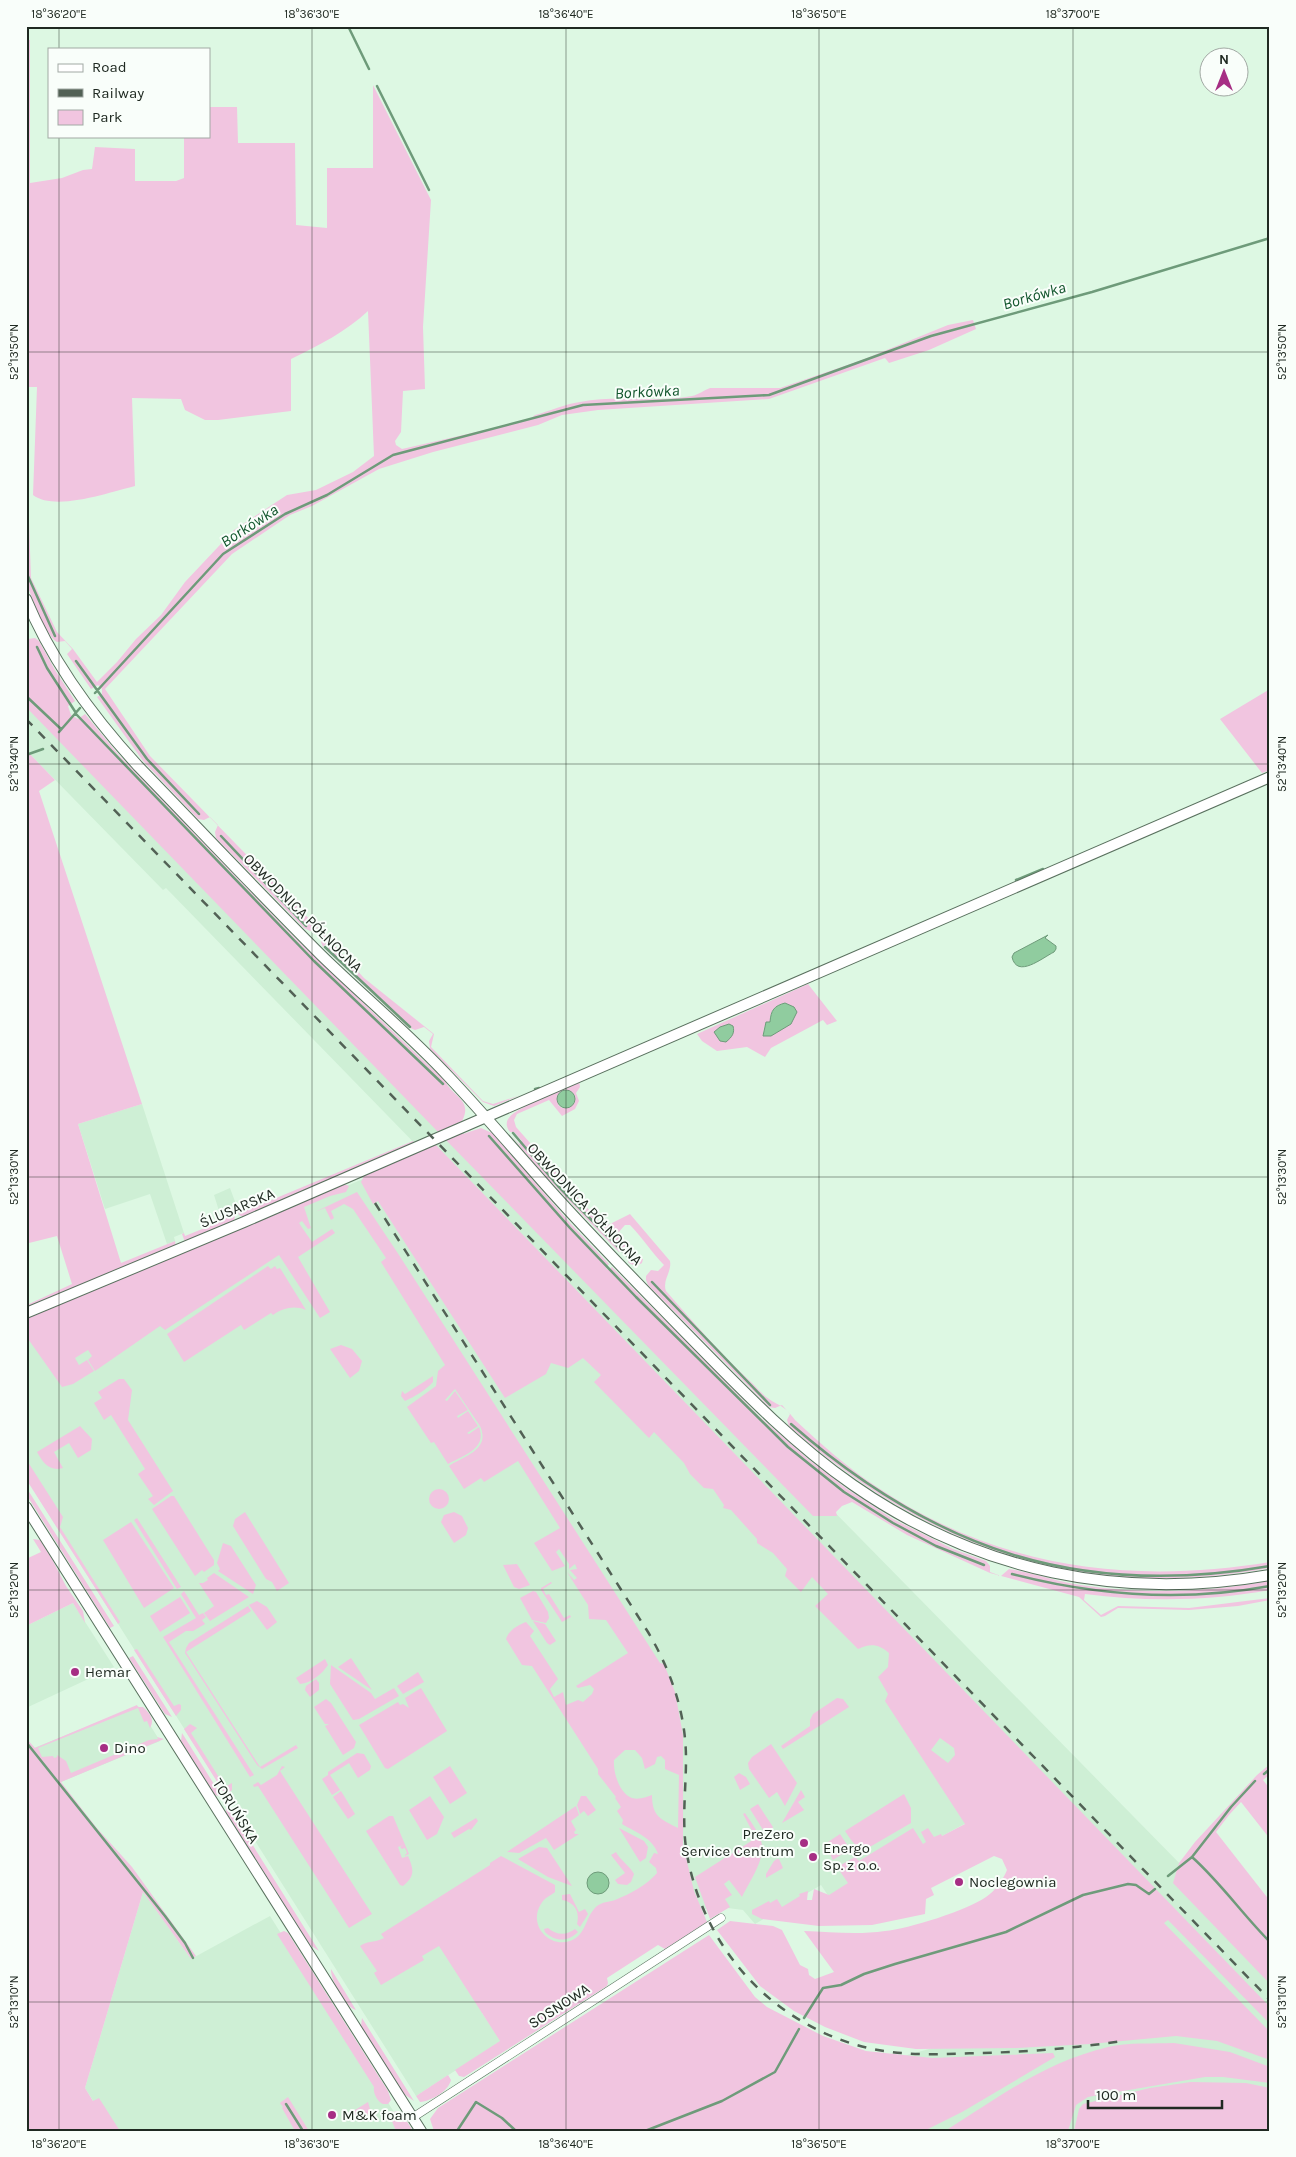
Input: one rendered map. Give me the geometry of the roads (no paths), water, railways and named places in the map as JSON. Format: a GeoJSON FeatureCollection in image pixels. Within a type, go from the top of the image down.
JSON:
{"type":"FeatureCollection","features":[{"type":"Feature","properties":{"kind":"street","name":"OBWODNICA PÓŁNOCNA"},"geometry":{"type":"LineString","coordinates":[[26,599],[46,640],[69,679],[95,716],[123,750],[320,954],[426,1053],[574,1216],[764,1411],[832,1470],[896,1513],[938,1535],[989,1556],[1031,1568],[1070,1577],[1118,1583],[1172,1585],[1222,1582],[1270,1575]]}},
{"type":"Feature","properties":{"kind":"street","name":"ŚLUSARSKA"},"geometry":{"type":"LineString","coordinates":[[26,1314],[1270,777]]}},
{"type":"Feature","properties":{"kind":"street","name":"TORUŃSKA"},"geometry":{"type":"LineString","coordinates":[[26,1507],[420,2131]]}},
{"type":"Feature","properties":{"kind":"street","name":"SOSNOWA"},"geometry":{"type":"LineString","coordinates":[[412,2118],[721,1918]]}},
{"type":"Feature","properties":{"kind":"waterway"},"geometry":{"type":"LineString","coordinates":[[348,26],[369,69]]}},
{"type":"Feature","properties":{"kind":"waterway"},"geometry":{"type":"LineString","coordinates":[[377,86],[429,190]]}},
{"type":"Feature","properties":{"kind":"waterway","name":"Borkówka"},"geometry":{"type":"LineString","coordinates":[[95,693],[223,554],[285,514],[327,495],[393,455],[583,405],[769,395],[931,336],[1092,292],[1270,238]]}},
{"type":"Feature","properties":{"kind":"waterway"},"geometry":{"type":"LineString","coordinates":[[27,574],[55,636]]}},
{"type":"Feature","properties":{"kind":"waterway"},"geometry":{"type":"LineString","coordinates":[[37,647],[47,668],[76,713]]}},
{"type":"Feature","properties":{"kind":"waterway"},"geometry":{"type":"LineString","coordinates":[[76,661],[147,759],[199,814]]}},
{"type":"Feature","properties":{"kind":"waterway"},"geometry":{"type":"LineString","coordinates":[[26,696],[61,729]]}},
{"type":"Feature","properties":{"kind":"waterway","name":"Borkówka"},"geometry":{"type":"LineString","coordinates":[[59,732],[80,708]]}},
{"type":"Feature","properties":{"kind":"waterway"},"geometry":{"type":"LineString","coordinates":[[76,714],[314,961],[443,1084]]}},
{"type":"Feature","properties":{"kind":"waterway","name":"Borkówka"},"geometry":{"type":"LineString","coordinates":[[26,755],[43,749]]}},
{"type":"Feature","properties":{"kind":"waterway"},"geometry":{"type":"LineString","coordinates":[[221,836],[306,926]]}},
{"type":"Feature","properties":{"kind":"waterway"},"geometry":{"type":"LineString","coordinates":[[1016,880],[1043,869]]}},
{"type":"Feature","properties":{"kind":"waterway"},"geometry":{"type":"LineString","coordinates":[[325,947],[410,1027]]}},
{"type":"Feature","properties":{"kind":"waterway"},"geometry":{"type":"LineString","coordinates":[[535,1089],[539,1088]]}},
{"type":"Feature","properties":{"kind":"waterway"},"geometry":{"type":"LineString","coordinates":[[513,1133],[558,1186],[629,1258]]}},
{"type":"Feature","properties":{"kind":"waterway"},"geometry":{"type":"LineString","coordinates":[[489,1136],[570,1228],[636,1297],[788,1447],[844,1492],[893,1523],[936,1546],[984,1565]]}},
{"type":"Feature","properties":{"kind":"waterway"},"geometry":{"type":"LineString","coordinates":[[652,1282],[770,1405]]}},
{"type":"Feature","properties":{"kind":"waterway"},"geometry":{"type":"LineString","coordinates":[[791,1424],[845,1468],[900,1504],[955,1533],[1013,1555],[1072,1569],[1135,1575],[1200,1575],[1270,1566]]}},
{"type":"Feature","properties":{"kind":"waterway"},"geometry":{"type":"LineString","coordinates":[[1012,1574],[1076,1587],[1140,1594],[1205,1594],[1270,1586]]}},
{"type":"Feature","properties":{"kind":"waterway"},"geometry":{"type":"LineString","coordinates":[[26,1742],[165,1916],[185,1943],[193,1958]]}},
{"type":"Feature","properties":{"kind":"waterway"},"geometry":{"type":"LineString","coordinates":[[1264,1774],[1270,1769]]}},
{"type":"Feature","properties":{"kind":"waterway"},"geometry":{"type":"LineString","coordinates":[[1168,1876],[1192,1857],[1231,1807],[1255,1781]]}},
{"type":"Feature","properties":{"kind":"waterway"},"geometry":{"type":"LineString","coordinates":[[1192,1857],[1213,1877],[1270,1942]]}},
{"type":"Feature","properties":{"kind":"waterway"},"geometry":{"type":"LineString","coordinates":[[804,2018],[823,1988],[841,1985],[864,1974],[895,1964],[1006,1932],[1083,1895],[1128,1884],[1136,1885],[1149,1894],[1155,1889]]}},
{"type":"Feature","properties":{"kind":"waterway"},"geometry":{"type":"LineString","coordinates":[[645,2131],[722,2101],[775,2072],[799,2029]]}},
{"type":"Feature","properties":{"kind":"waterway"},"geometry":{"type":"LineString","coordinates":[[457,2131],[476,2102],[502,2118],[516,2131]]}},
{"type":"Feature","properties":{"kind":"waterway"},"geometry":{"type":"LineString","coordinates":[[286,2104],[303,2131]]}},
{"type":"Feature","properties":{"kind":"railway"},"geometry":{"type":"LineString","coordinates":[[26,719],[1270,2000]]}},
{"type":"Feature","properties":{"kind":"railway"},"geometry":{"type":"LineString","coordinates":[[375,1203],[648,1632],[664,1662],[676,1693],[683,1725],[686,1759],[685,1837],[692,1878],[702,1907],[716,1934],[747,1977],[781,2008],[820,2031],[841,2040],[884,2051],[920,2054],[998,2052],[1087,2046],[1122,2041]]}},
{"type":"Feature","properties":{"kind":"place","name":"Hemar"},"geometry":{"type":"Point","coordinates":[75,1672]}},
{"type":"Feature","properties":{"kind":"place","name":"Dino"},"geometry":{"type":"Point","coordinates":[104,1748]}},
{"type":"Feature","properties":{"kind":"place","name":"PreZero Service Centrum"},"geometry":{"type":"Point","coordinates":[804,1843]}},
{"type":"Feature","properties":{"kind":"place","name":"Energo Sp. z o.o."},"geometry":{"type":"Point","coordinates":[813,1857]}},
{"type":"Feature","properties":{"kind":"place","name":"Noclegownia"},"geometry":{"type":"Point","coordinates":[959,1882]}},
{"type":"Feature","properties":{"kind":"place","name":"M&K foam"},"geometry":{"type":"Point","coordinates":[332,2115]}}]}
